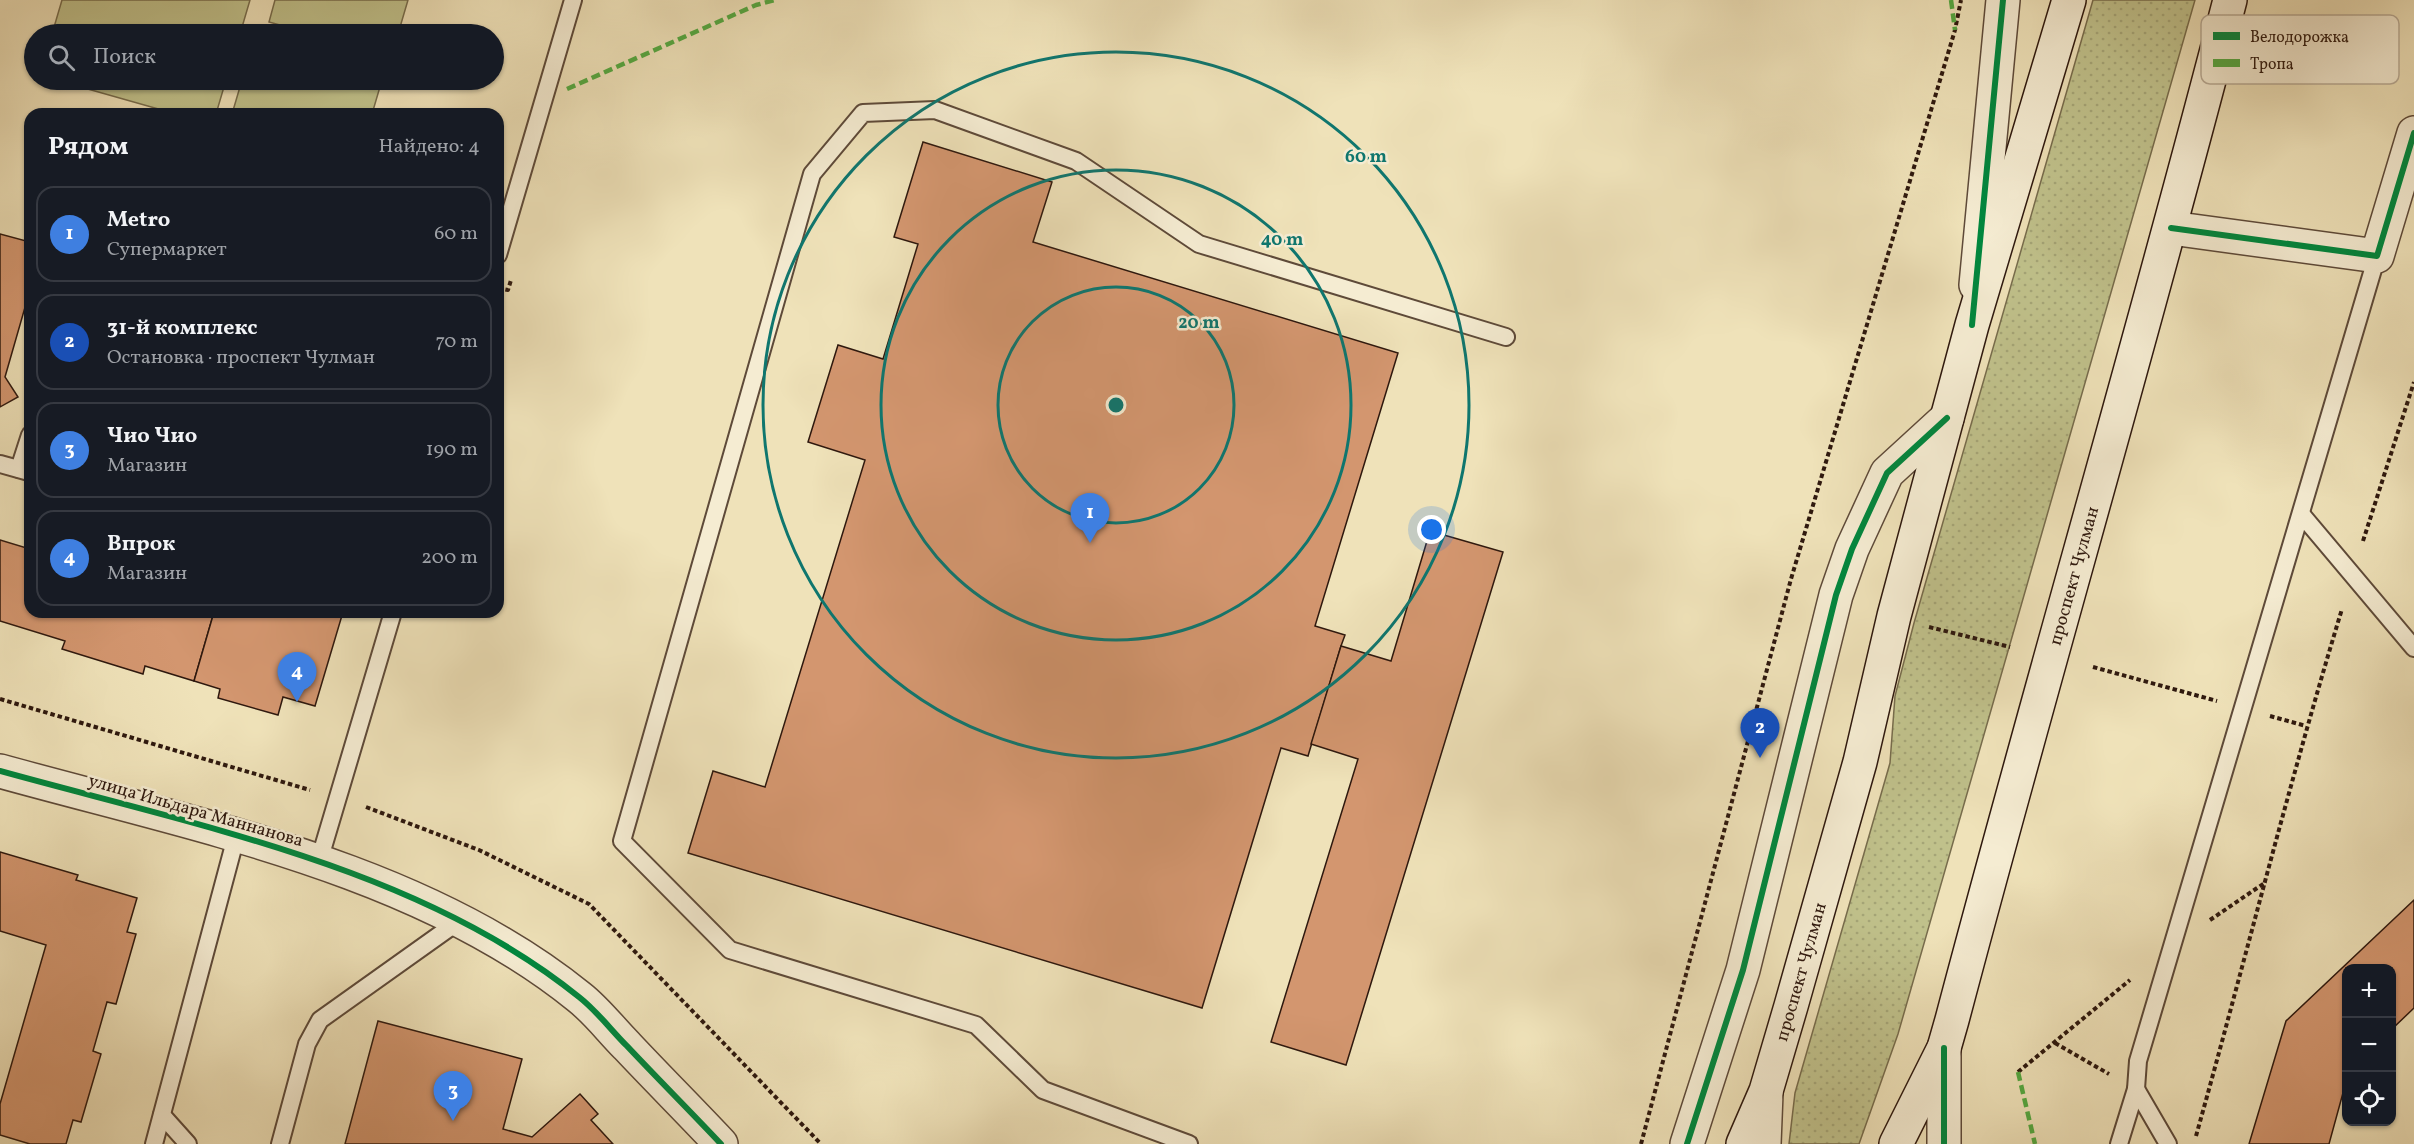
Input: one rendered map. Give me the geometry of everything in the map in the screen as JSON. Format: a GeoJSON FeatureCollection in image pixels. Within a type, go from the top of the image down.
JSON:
{"type":"FeatureCollection","features":[{"type":"Feature","properties":{"kind":"street"},"geometry":{"type":"LineString","coordinates":[[1972,326],[2003,0]]}},
{"type":"Feature","properties":{"kind":"street","name":"проспект Чулман"},"geometry":{"type":"LineString","coordinates":[[1743,1144],[1766,1092],[1860,762],[1894,616],[1972,326],[2069,0]]}},
{"type":"Feature","properties":{"kind":"street","name":"проспект Чулман"},"geometry":{"type":"LineString","coordinates":[[2226,15],[2230,0]]}},
{"type":"Feature","properties":{"kind":"street","name":"проспект Чулман"},"geometry":{"type":"LineString","coordinates":[[1896,1144],[1944,1048],[2070,582],[2171,228],[2208,84]]}},
{"type":"Feature","properties":{"kind":"street"},"geometry":{"type":"LineString","coordinates":[[2171,228],[2377,256],[2413,143]]}},
{"type":"Feature","properties":{"kind":"street"},"geometry":{"type":"LineString","coordinates":[[1687,1144],[1743,970],[1836,595],[1852,549],[1887,473],[1947,418]]}},
{"type":"Feature","properties":{"kind":"street","name":"улица Ильдара Маннанова"},"geometry":{"type":"LineString","coordinates":[[0,771],[319,861],[386,887],[459,921],[533,965],[580,998],[721,1144]]}},
{"type":"Feature","properties":{"kind":"street"},"geometry":{"type":"LineString","coordinates":[[1944,1048],[1944,1144]]}},
{"type":"Feature","properties":{"kind":"street"},"geometry":{"type":"LineString","coordinates":[[1764,1144],[1766,1092]]}},
{"type":"Feature","properties":{"kind":"lane"},"geometry":{"type":"LineString","coordinates":[[504,235],[573,0]]}},
{"type":"Feature","properties":{"kind":"lane"},"geometry":{"type":"LineString","coordinates":[[1189,1144],[1043,1090],[976,1025],[730,950],[622,841],[812,174],[863,113],[935,110],[1076,161],[1199,244],[1506,337]]}},
{"type":"Feature","properties":{"kind":"lane"},"geometry":{"type":"LineString","coordinates":[[2119,1144],[2136,1089],[2138,1061],[2242,708],[2302,515],[2377,256]]}},
{"type":"Feature","properties":{"kind":"lane"},"geometry":{"type":"LineString","coordinates":[[0,464],[24,471]]}},
{"type":"Feature","properties":{"kind":"lane"},"geometry":{"type":"LineString","coordinates":[[2302,515],[2414,648]]}},
{"type":"Feature","properties":{"kind":"lane"},"geometry":{"type":"LineString","coordinates":[[319,861],[391,618]]}},
{"type":"Feature","properties":{"kind":"lane"},"geometry":{"type":"LineString","coordinates":[[154,1144],[236,837]]}},
{"type":"Feature","properties":{"kind":"lane"},"geometry":{"type":"LineString","coordinates":[[280,1144],[307,1044],[320,1020],[459,921]]}},
{"type":"Feature","properties":{"kind":"lane"},"geometry":{"type":"LineString","coordinates":[[2136,1089],[2168,1144]]}},
{"type":"Feature","properties":{"kind":"lane"},"geometry":{"type":"LineString","coordinates":[[162,1115],[188,1144]]}},
{"type":"Feature","properties":{"kind":"path"},"geometry":{"type":"LineString","coordinates":[[1641,1144],[1791,579],[1952,41],[1961,0]]}},
{"type":"Feature","properties":{"kind":"path"},"geometry":{"type":"LineString","coordinates":[[2193,1144],[2267,882],[2306,726],[2414,382]]}},
{"type":"Feature","properties":{"kind":"path"},"geometry":{"type":"LineString","coordinates":[[1924,626],[2010,647]]}},
{"type":"Feature","properties":{"kind":"path"},"geometry":{"type":"LineString","coordinates":[[2093,667],[2306,726]]}},
{"type":"Feature","properties":{"kind":"path"},"geometry":{"type":"LineString","coordinates":[[2055,1043],[2136,1089]]}},
{"type":"Feature","properties":{"kind":"green space"},"geometry":{"type":"Polygon","coordinates":[[[62,0],[250,0],[243,24],[55,24],[62,0]]]}},
{"type":"Feature","properties":{"kind":"green space"},"geometry":{"type":"Polygon","coordinates":[[[275,0],[408,0],[401,24],[276,24],[269,22],[275,0]]]}},
{"type":"Feature","properties":{"kind":"green space"},"geometry":{"type":"Polygon","coordinates":[[[2093,0],[2195,0],[1898,1034],[1859,1144],[1789,1144],[1795,1093],[1890,763],[1895,696],[1914,623],[2093,0]]]}},
{"type":"Feature","properties":{"kind":"green space"},"geometry":{"type":"Polygon","coordinates":[[[91,90],[223,90],[218,108],[155,108],[91,90]]]}},
{"type":"Feature","properties":{"kind":"green space"},"geometry":{"type":"Polygon","coordinates":[[[239,90],[379,90],[374,108],[234,108],[239,90]]]}},
{"type":"Feature","properties":{"kind":"building"},"geometry":{"type":"Polygon","coordinates":[[[923,142],[1052,182],[1033,242],[1398,353],[1315,626],[1345,635],[1308,756],[1281,748],[1202,1008],[688,853],[713,771],[765,787],[865,460],[808,442],[838,345],[883,359],[918,244],[894,237],[923,142]]]}},
{"type":"Feature","properties":{"kind":"building"},"geometry":{"type":"Polygon","coordinates":[[[0,234],[24,240],[24,311],[5,377],[18,397],[0,407],[0,234]]]}},
{"type":"Feature","properties":{"kind":"building"},"geometry":{"type":"Polygon","coordinates":[[[1430,531],[1503,552],[1346,1065],[1271,1042],[1358,759],[1311,744],[1341,646],[1391,661],[1430,531]]]}},
{"type":"Feature","properties":{"kind":"building"},"geometry":{"type":"Polygon","coordinates":[[[0,540],[24,547],[24,618],[212,618],[194,681],[145,666],[143,674],[62,649],[65,641],[0,621],[0,540]]]}},
{"type":"Feature","properties":{"kind":"building"},"geometry":{"type":"Polygon","coordinates":[[[212,618],[341,618],[315,706],[283,697],[278,715],[218,698],[220,689],[194,681],[212,618]]]}},
{"type":"Feature","properties":{"kind":"building"},"geometry":{"type":"Polygon","coordinates":[[[0,852],[78,875],[76,880],[137,898],[127,932],[136,934],[116,1004],[107,1002],[93,1051],[101,1054],[81,1122],[73,1120],[66,1144],[30,1144],[0,1135],[0,1104],[46,945],[0,931],[0,852]]]}},
{"type":"Feature","properties":{"kind":"building"},"geometry":{"type":"Polygon","coordinates":[[[2414,900],[2414,1008],[2396,1025],[2396,964],[2346,964],[2414,900]]]}},
{"type":"Feature","properties":{"kind":"building"},"geometry":{"type":"Polygon","coordinates":[[[2342,968],[2342,1097],[2329,1144],[2249,1144],[2286,1021],[2342,968]]]}},
{"type":"Feature","properties":{"kind":"building"},"geometry":{"type":"Polygon","coordinates":[[[378,1021],[522,1059],[503,1129],[532,1137],[580,1094],[598,1114],[591,1120],[613,1144],[345,1144],[378,1021]]]}},
{"type":"Feature","properties":{"kind":"marked path"},"geometry":{"type":"LineString","coordinates":[[567,89],[756,5],[775,0]]}},
{"type":"Feature","properties":{"kind":"marked path"},"geometry":{"type":"LineString","coordinates":[[1951,0],[1955,30]]}},
{"type":"Feature","properties":{"kind":"marked path"},"geometry":{"type":"LineString","coordinates":[[2018,1072],[2035,1144]]}},
{"type":"Feature","properties":{"kind":"cycle path"},"geometry":{"type":"LineString","coordinates":[[1972,325],[2003,0]]}},
{"type":"Feature","properties":{"kind":"cycle path"},"geometry":{"type":"LineString","coordinates":[[2171,228],[2377,256],[2414,133]]}},
{"type":"Feature","properties":{"kind":"cycle path"},"geometry":{"type":"LineString","coordinates":[[1687,1144],[1743,970],[1836,595],[1852,549],[1887,473],[1947,418]]}},
{"type":"Feature","properties":{"kind":"cycle path"},"geometry":{"type":"LineString","coordinates":[[0,771],[227,832],[303,856],[377,883],[449,915],[516,952],[586,1002],[721,1144]]}},
{"type":"Feature","properties":{"kind":"cycle path"},"geometry":{"type":"LineString","coordinates":[[1944,1048],[1944,1144]]}},
{"type":"Feature","properties":{"kind":"place","name":"Metro"},"geometry":{"type":"Point","coordinates":[1090,543]}},
{"type":"Feature","properties":{"kind":"place","name":"Впрок"},"geometry":{"type":"Point","coordinates":[297,702]}},
{"type":"Feature","properties":{"kind":"place","name":"31-й комплекс"},"geometry":{"type":"Point","coordinates":[1760,758]}},
{"type":"Feature","properties":{"kind":"place","name":"Чио Чио"},"geometry":{"type":"Point","coordinates":[453,1121]}}]}
